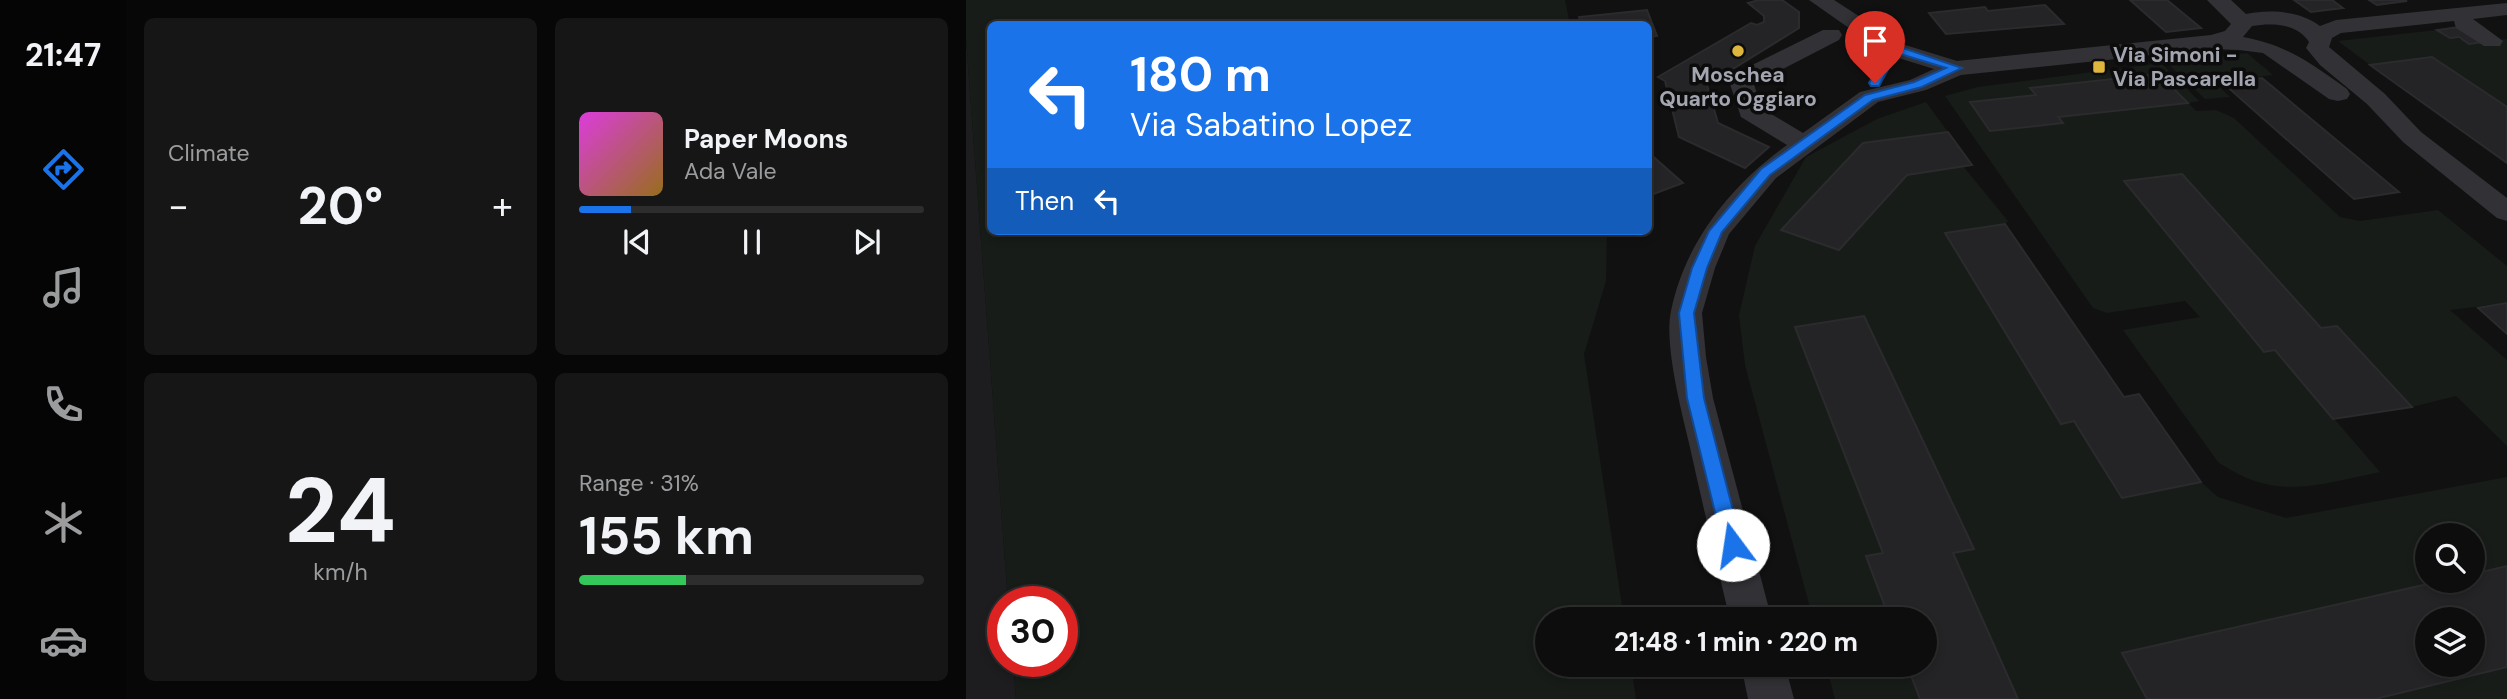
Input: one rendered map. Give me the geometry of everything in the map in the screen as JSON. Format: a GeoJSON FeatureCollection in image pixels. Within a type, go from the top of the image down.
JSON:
{"type":"FeatureCollection","features":[{"type":"Feature","properties":{"kind":"street"},"geometry":{"type":"LineString","coordinates":[[1820,0],[1894,49],[1956,68]]}},
{"type":"Feature","properties":{"kind":"street"},"geometry":{"type":"LineString","coordinates":[[2218,0],[2236,16],[2239,27],[2249,42],[2290,58],[2370,116],[2412,137]]}},
{"type":"Feature","properties":{"kind":"street"},"geometry":{"type":"LineString","coordinates":[[2247,0],[2324,38]]}},
{"type":"Feature","properties":{"kind":"street"},"geometry":{"type":"LineString","coordinates":[[2443,0],[2464,18],[2499,26]]}},
{"type":"Feature","properties":{"kind":"street"},"geometry":{"type":"LineString","coordinates":[[1748,607],[1696,398],[1686,313],[1700,268],[1716,231],[1766,172],[1869,97],[1918,85],[1956,68],[2212,42],[2229,38],[2253,18],[2287,21]]}},
{"type":"Feature","properties":{"kind":"street"},"geometry":{"type":"LineString","coordinates":[[2212,42],[2239,43],[2300,53],[2324,38],[2464,18],[2499,26]]}},
{"type":"Feature","properties":{"kind":"street"},"geometry":{"type":"LineString","coordinates":[[1804,144],[1750,112],[1742,84],[1746,77],[1831,35]]}},
{"type":"Feature","properties":{"kind":"street"},"geometry":{"type":"LineString","coordinates":[[2324,38],[2328,60],[2376,99],[2412,137],[2507,212]]}},
{"type":"Feature","properties":{"kind":"street"},"geometry":{"type":"LineString","coordinates":[[1869,97],[1894,49]]}},
{"type":"Feature","properties":{"kind":"street"},"geometry":{"type":"LineString","coordinates":[[1766,677],[1771,699]]}},
{"type":"Feature","properties":{"kind":"shaded area"},"geometry":{"type":"Polygon","coordinates":[[[966,0],[1565,0],[1569,21],[987,21],[987,235],[1607,235],[1606,281],[1584,354],[1622,607],[1535,607],[1535,677],[1633,677],[1636,699],[1016,699],[1014,677],[1078,677],[1078,586],[1007,586],[966,39],[966,0]]]}},
{"type":"Feature","properties":{"kind":"shaded area"},"geometry":{"type":"Polygon","coordinates":[[[2437,30],[2454,38],[2470,41],[2507,39],[2507,107],[2432,57],[2370,65],[2338,41],[2437,30]]]}},
{"type":"Feature","properties":{"kind":"shaded area"},"geometry":{"type":"Polygon","coordinates":[[[966,39],[1007,586],[987,586],[987,677],[1014,677],[1016,699],[966,699],[966,39]]]}},
{"type":"Feature","properties":{"kind":"shaded area"},"geometry":{"type":"Polygon","coordinates":[[[2247,53],[2273,75],[2214,82],[2230,97],[2205,99],[2167,63],[2247,53]]]}},
{"type":"Feature","properties":{"kind":"shaded area"},"geometry":{"type":"Polygon","coordinates":[[[2161,63],[2199,101],[2188,103],[2196,111],[2216,110],[2234,118],[2340,217],[2360,221],[2438,210],[2507,266],[2507,303],[2450,310],[2507,360],[2507,446],[2456,396],[2412,407],[2337,326],[2321,328],[2182,174],[2125,181],[2264,351],[2275,350],[2380,472],[2316,485],[2278,486],[2239,474],[2218,462],[2123,330],[2200,317],[2185,301],[2107,313],[2093,308],[1945,96],[1978,87],[2161,63]]]}},
{"type":"Feature","properties":{"kind":"shaded area"},"geometry":{"type":"Polygon","coordinates":[[[1926,102],[1948,132],[1863,143],[1782,230],[1907,175],[1963,166],[2008,221],[2005,224],[2061,423],[2074,421],[2122,498],[2201,482],[2218,497],[2286,518],[2507,477],[2507,699],[1835,699],[1829,677],[1937,677],[1937,607],[1810,607],[1745,365],[1739,315],[1755,246],[1806,157],[1877,119],[1926,102]]]}},
{"type":"Feature","properties":{"kind":"building"},"geometry":{"type":"Polygon","coordinates":[[[1782,0],[1799,12],[1799,28],[1707,85],[1718,123],[1769,147],[1745,168],[1679,137],[1665,81],[1658,77],[1751,23],[1757,25],[1764,22],[1764,16],[1748,3],[1782,0]]]}},
{"type":"Feature","properties":{"kind":"building"},"geometry":{"type":"Polygon","coordinates":[[[2130,0],[2167,0],[2201,28],[2166,32],[2130,0]]]}},
{"type":"Feature","properties":{"kind":"building"},"geometry":{"type":"Polygon","coordinates":[[[2294,0],[2332,0],[2343,8],[2311,12],[2294,0]]]}},
{"type":"Feature","properties":{"kind":"building"},"geometry":{"type":"Polygon","coordinates":[[[2369,0],[2404,0],[2407,1],[2377,5],[2369,0]]]}},
{"type":"Feature","properties":{"kind":"building"},"geometry":{"type":"Polygon","coordinates":[[[2045,5],[2064,24],[1946,34],[1929,13],[1985,7],[1988,11],[2045,5]]]}},
{"type":"Feature","properties":{"kind":"building"},"geometry":{"type":"Polygon","coordinates":[[[1647,10],[1651,21],[1580,21],[1579,17],[1647,10]]]}},
{"type":"Feature","properties":{"kind":"building"},"geometry":{"type":"Polygon","coordinates":[[[1652,23],[1657,36],[1652,37],[1652,23]]]}},
{"type":"Feature","properties":{"kind":"building"},"geometry":{"type":"Polygon","coordinates":[[[2459,27],[2484,42],[2469,44],[2459,37],[2450,38],[2437,30],[2459,27]]]}},
{"type":"Feature","properties":{"kind":"building"},"geometry":{"type":"Polygon","coordinates":[[[2432,57],[2507,107],[2507,163],[2370,65],[2432,57]]]}},
{"type":"Feature","properties":{"kind":"building"},"geometry":{"type":"Polygon","coordinates":[[[2159,74],[2188,103],[2058,117],[2063,123],[1990,131],[1970,102],[2036,95],[2030,88],[2159,74]]]}},
{"type":"Feature","properties":{"kind":"building"},"geometry":{"type":"Polygon","coordinates":[[[2262,78],[2399,192],[2354,199],[2223,83],[2262,78]]]}},
{"type":"Feature","properties":{"kind":"building"},"geometry":{"type":"Polygon","coordinates":[[[1948,132],[1972,165],[1907,175],[1839,250],[1781,230],[1863,143],[1948,132]]]}},
{"type":"Feature","properties":{"kind":"building"},"geometry":{"type":"Polygon","coordinates":[[[1652,156],[1666,168],[1683,183],[1652,195],[1652,156]]]}},
{"type":"Feature","properties":{"kind":"building"},"geometry":{"type":"Polygon","coordinates":[[[2182,174],[2321,328],[2337,326],[2412,407],[2333,419],[2275,350],[2264,352],[2124,181],[2182,174]]]}},
{"type":"Feature","properties":{"kind":"building"},"geometry":{"type":"Polygon","coordinates":[[[2005,224],[2124,397],[2139,394],[2201,482],[2122,498],[2074,421],[2061,424],[1945,233],[2005,224]]]}},
{"type":"Feature","properties":{"kind":"building"},"geometry":{"type":"Polygon","coordinates":[[[2507,303],[2507,334],[2478,308],[2507,303]]]}},
{"type":"Feature","properties":{"kind":"building"},"geometry":{"type":"Polygon","coordinates":[[[1864,316],[1974,549],[1953,553],[2018,699],[1920,699],[1912,677],[1937,677],[1937,607],[1885,607],[1866,556],[1883,553],[1795,327],[1864,316]]]}},
{"type":"Feature","properties":{"kind":"building"},"geometry":{"type":"Polygon","coordinates":[[[2507,566],[2507,667],[2485,672],[2485,607],[2415,607],[2415,677],[2466,677],[2375,699],[2147,699],[2122,653],[2415,587],[2415,593],[2485,593],[2485,571],[2507,566]]]}},
{"type":"Feature","properties":{"kind":"place","name":"Moschea Quarto Oggiaro"},"geometry":{"type":"Point","coordinates":[1738,51]}},
{"type":"Feature","properties":{"kind":"place","name":"Via Simoni - Via Pascarella"},"geometry":{"type":"Point","coordinates":[2099,67]}},
{"type":"Feature","properties":{"kind":"route"},"geometry":{"type":"LineString","coordinates":[[1733,545],[1696,398],[1689,357],[1686,313],[1700,268],[1716,231],[1766,172],[1869,97],[1918,85],[1956,68],[1894,49],[1875,83]]}}]}
